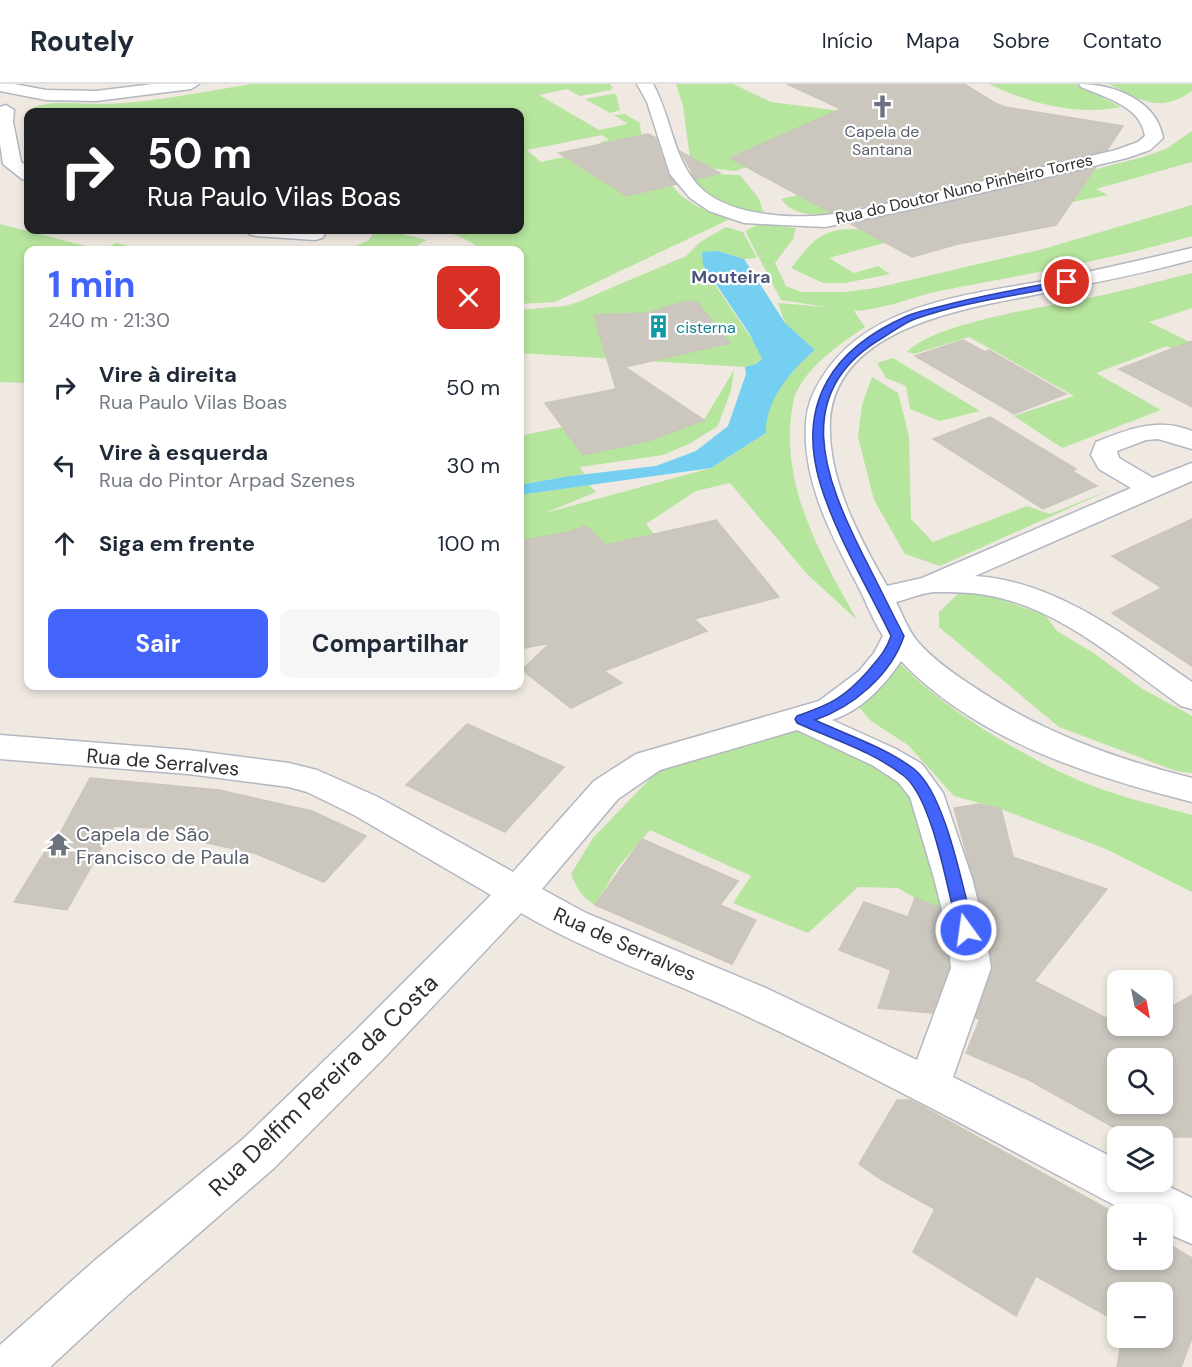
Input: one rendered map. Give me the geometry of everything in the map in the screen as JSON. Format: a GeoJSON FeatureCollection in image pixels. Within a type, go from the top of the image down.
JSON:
{"type":"FeatureCollection","features":[{"type":"Feature","properties":{"kind":"street"},"geometry":{"type":"LineString","coordinates":[[0,86],[46,95],[96,96],[191,84]]}},
{"type":"Feature","properties":{"kind":"street","name":"Rua do Doutor Nuno Pinheiro Torres"},"geometry":{"type":"LineString","coordinates":[[645,84],[655,102],[676,171],[697,194],[716,207],[744,217],[800,222],[846,217],[1121,154],[1144,146],[1154,138],[1154,127],[1146,112],[1087,84]]}},
{"type":"Feature","properties":{"kind":"street"},"geometry":{"type":"LineString","coordinates":[[24,172],[12,164],[3,105],[46,95]]}},
{"type":"Feature","properties":{"kind":"street"},"geometry":{"type":"LineString","coordinates":[[1192,254],[967,302],[911,317],[858,348],[830,382],[818,419],[818,446],[826,482],[877,598],[898,636],[912,654],[940,678],[1022,732],[1112,769],[1192,790]]}},
{"type":"Feature","properties":{"kind":"street"},"geometry":{"type":"LineString","coordinates":[[1152,489],[1108,463],[1104,455],[1105,447],[1144,431],[1156,430],[1168,431],[1192,441]]}},
{"type":"Feature","properties":{"kind":"street"},"geometry":{"type":"LineString","coordinates":[[877,598],[932,584],[1192,471]]}},
{"type":"Feature","properties":{"kind":"street"},"geometry":{"type":"LineString","coordinates":[[932,584],[990,586],[1022,594],[1080,620],[1192,698]]}},
{"type":"Feature","properties":{"kind":"street","name":"Rua Delfim Pereira da Costa"},"geometry":{"type":"LineString","coordinates":[[13,1367],[111,1278],[258,1154],[370,1044],[518,892],[606,790],[648,762],[831,710],[852,696],[892,652],[898,636]]}},
{"type":"Feature","properties":{"kind":"street"},"geometry":{"type":"LineString","coordinates":[[802,719],[884,757],[910,773],[926,793],[953,878],[966,930],[971,968],[929,1086]]}},
{"type":"Feature","properties":{"kind":"street","name":"Rua de Serralves"},"geometry":{"type":"LineString","coordinates":[[0,747],[188,762],[289,775],[308,780],[366,806],[572,924],[754,1001],[929,1086],[1192,1222]]}},
{"type":"Feature","properties":{"kind":"green space"},"geometry":{"type":"Polygon","coordinates":[[[252,84],[610,84],[613,88],[610,90],[580,96],[567,89],[539,95],[599,130],[628,124],[614,115],[625,114],[640,123],[645,144],[616,151],[600,142],[609,140],[602,135],[527,150],[541,162],[564,157],[627,196],[668,180],[680,195],[703,209],[730,219],[555,302],[524,304],[524,246],[477,246],[452,234],[524,234],[524,108],[33,108],[51,104],[135,102],[252,84]]]}},
{"type":"Feature","properties":{"kind":"green space"},"geometry":{"type":"Polygon","coordinates":[[[676,84],[733,84],[771,102],[849,112],[855,117],[832,113],[730,158],[752,165],[735,171],[691,166],[683,106],[676,84]]]}},
{"type":"Feature","properties":{"kind":"green space"},"geometry":{"type":"Polygon","coordinates":[[[989,84],[1075,84],[1121,107],[1071,109],[1020,97],[989,84]]]}},
{"type":"Feature","properties":{"kind":"green space"},"geometry":{"type":"Polygon","coordinates":[[[1109,84],[1192,84],[1192,91],[1169,102],[1159,103],[1140,99],[1109,84]]]}},
{"type":"Feature","properties":{"kind":"green space"},"geometry":{"type":"Polygon","coordinates":[[[616,94],[620,110],[610,113],[585,99],[616,94]]]}},
{"type":"Feature","properties":{"kind":"green space"},"geometry":{"type":"Polygon","coordinates":[[[1192,131],[1192,162],[1096,189],[1108,195],[935,229],[829,258],[854,273],[878,266],[890,274],[845,283],[823,283],[791,268],[820,236],[828,233],[837,230],[862,229],[1143,157],[1166,149],[1192,131]]]}},
{"type":"Feature","properties":{"kind":"green space"},"geometry":{"type":"Polygon","coordinates":[[[689,173],[740,175],[758,197],[765,216],[722,202],[704,190],[689,173]]]}},
{"type":"Feature","properties":{"kind":"green space"},"geometry":{"type":"Polygon","coordinates":[[[798,195],[821,207],[841,202],[854,209],[825,214],[805,214],[788,206],[781,199],[798,195]]]}},
{"type":"Feature","properties":{"kind":"green space"},"geometry":{"type":"Polygon","coordinates":[[[1192,205],[1192,236],[1098,260],[939,291],[887,306],[854,311],[865,327],[817,364],[796,393],[790,428],[791,454],[801,504],[832,575],[857,620],[807,574],[730,483],[696,491],[646,524],[666,549],[625,562],[586,526],[569,532],[524,540],[524,494],[589,485],[596,492],[545,513],[711,468],[766,433],[766,421],[774,398],[797,366],[815,350],[785,323],[778,303],[827,307],[781,300],[745,231],[759,224],[796,228],[793,239],[775,263],[786,286],[801,292],[844,292],[876,288],[1043,249],[1192,205]]]}},
{"type":"Feature","properties":{"kind":"green space"},"geometry":{"type":"Polygon","coordinates":[[[0,224],[24,230],[24,234],[39,234],[85,246],[24,246],[24,383],[0,382],[0,224]]]}},
{"type":"Feature","properties":{"kind":"green space"},"geometry":{"type":"Polygon","coordinates":[[[726,227],[743,232],[757,258],[744,259],[718,251],[715,285],[760,351],[762,359],[756,364],[745,367],[524,353],[524,310],[565,306],[578,302],[686,256],[700,242],[726,227]]]}},
{"type":"Feature","properties":{"kind":"green space"},"geometry":{"type":"Polygon","coordinates":[[[373,234],[402,234],[427,240],[416,246],[356,246],[369,240],[373,234]]]}},
{"type":"Feature","properties":{"kind":"green space"},"geometry":{"type":"Polygon","coordinates":[[[116,243],[128,246],[110,246],[116,243]]]}},
{"type":"Feature","properties":{"kind":"green space"},"geometry":{"type":"Polygon","coordinates":[[[1192,273],[1192,308],[1149,322],[1192,343],[1192,359],[1167,346],[1096,373],[1161,410],[1062,448],[1014,416],[1074,396],[969,337],[914,354],[907,352],[922,341],[968,324],[1192,273]]]}},
{"type":"Feature","properties":{"kind":"green space"},"geometry":{"type":"Polygon","coordinates":[[[893,358],[980,411],[940,421],[910,409],[906,386],[886,378],[877,363],[893,358]]]}},
{"type":"Feature","properties":{"kind":"green space"},"geometry":{"type":"Polygon","coordinates":[[[734,370],[731,390],[718,426],[689,444],[663,455],[580,467],[584,474],[524,484],[524,435],[563,427],[631,445],[663,436],[704,420],[734,370]]]}},
{"type":"Feature","properties":{"kind":"green space"},"geometry":{"type":"Polygon","coordinates":[[[872,377],[898,393],[909,436],[911,519],[933,542],[1027,506],[1050,514],[1112,489],[940,566],[905,554],[874,500],[858,437],[862,405],[872,377]]]}},
{"type":"Feature","properties":{"kind":"green space"},"geometry":{"type":"Polygon","coordinates":[[[959,593],[983,593],[1045,615],[1057,631],[1095,654],[1141,688],[1192,716],[1192,773],[1176,771],[1059,727],[939,627],[939,612],[959,593]]]}},
{"type":"Feature","properties":{"kind":"green space"},"geometry":{"type":"Polygon","coordinates":[[[896,659],[915,678],[965,717],[1022,752],[1104,790],[1192,815],[1192,892],[1106,849],[1001,809],[954,796],[908,745],[871,721],[849,696],[896,659]]]}},
{"type":"Feature","properties":{"kind":"green space"},"geometry":{"type":"Polygon","coordinates":[[[807,722],[881,768],[916,800],[944,908],[915,898],[898,888],[858,887],[808,933],[733,903],[751,876],[650,830],[618,867],[595,905],[580,892],[571,874],[593,838],[668,760],[807,722]]]}},
{"type":"Feature","properties":{"kind":"water"},"geometry":{"type":"Polygon","coordinates":[[[718,251],[744,259],[785,323],[815,350],[781,387],[770,409],[766,433],[711,468],[524,494],[524,484],[656,466],[696,451],[728,426],[746,374],[745,367],[756,364],[762,359],[749,333],[703,265],[702,252],[718,251]]]}},
{"type":"Feature","properties":{"kind":"building"},"geometry":{"type":"Polygon","coordinates":[[[787,84],[964,84],[1005,107],[1123,126],[1107,150],[881,203],[830,212],[730,158],[841,109],[787,84]]]}},
{"type":"Feature","properties":{"kind":"building"},"geometry":{"type":"Polygon","coordinates":[[[648,134],[656,138],[668,175],[676,184],[627,196],[559,153],[648,134]]]}},
{"type":"Feature","properties":{"kind":"building"},"geometry":{"type":"Polygon","coordinates":[[[681,152],[720,173],[696,179],[681,152]]]}},
{"type":"Feature","properties":{"kind":"building"},"geometry":{"type":"Polygon","coordinates":[[[1095,168],[1056,225],[958,244],[912,257],[851,224],[1095,168]]]}},
{"type":"Feature","properties":{"kind":"building"},"geometry":{"type":"Polygon","coordinates":[[[686,301],[697,302],[730,343],[625,367],[704,420],[648,441],[583,455],[545,403],[616,389],[594,315],[648,313],[686,301]]]}},
{"type":"Feature","properties":{"kind":"building"},"geometry":{"type":"Polygon","coordinates":[[[963,340],[985,352],[989,350],[1066,394],[1014,414],[915,356],[963,340]]]}},
{"type":"Feature","properties":{"kind":"building"},"geometry":{"type":"Polygon","coordinates":[[[1192,341],[1192,407],[1119,369],[1192,341]]]}},
{"type":"Feature","properties":{"kind":"building"},"geometry":{"type":"Polygon","coordinates":[[[990,417],[1076,469],[1072,471],[1097,486],[1043,509],[933,439],[990,417]]]}},
{"type":"Feature","properties":{"kind":"building"},"geometry":{"type":"Polygon","coordinates":[[[1192,519],[1192,666],[1112,613],[1162,588],[1112,556],[1192,519]]]}},
{"type":"Feature","properties":{"kind":"building"},"geometry":{"type":"Polygon","coordinates":[[[716,520],[779,597],[694,619],[707,631],[604,671],[622,683],[571,708],[524,672],[524,668],[550,643],[524,648],[524,540],[569,532],[586,526],[606,545],[716,520]]]}},
{"type":"Feature","properties":{"kind":"building"},"geometry":{"type":"Polygon","coordinates":[[[467,724],[564,767],[505,832],[406,785],[467,724]]]}},
{"type":"Feature","properties":{"kind":"building"},"geometry":{"type":"Polygon","coordinates":[[[90,778],[219,790],[312,811],[366,836],[324,882],[254,853],[188,839],[194,830],[114,826],[67,910],[14,902],[54,837],[58,837],[90,778]]]}},
{"type":"Feature","properties":{"kind":"building"},"geometry":{"type":"Polygon","coordinates":[[[979,804],[1001,809],[1013,857],[1107,889],[1034,981],[1107,1018],[1107,1036],[1173,1036],[1173,1006],[1192,995],[1192,1137],[1173,1137],[1173,1126],[1111,1126],[1029,1080],[966,1053],[980,1019],[976,1018],[993,968],[987,929],[954,808],[979,804]]]}},
{"type":"Feature","properties":{"kind":"building"},"geometry":{"type":"Polygon","coordinates":[[[642,839],[738,881],[720,905],[756,920],[732,964],[595,905],[642,839]]]}},
{"type":"Feature","properties":{"kind":"building"},"geometry":{"type":"Polygon","coordinates":[[[915,898],[939,907],[945,930],[949,968],[932,1013],[878,1008],[891,970],[839,950],[864,902],[908,917],[915,898]]]}},
{"type":"Feature","properties":{"kind":"building"},"geometry":{"type":"Polygon","coordinates":[[[897,1100],[910,1100],[1107,1209],[1107,1270],[1173,1270],[1173,1247],[1192,1258],[1192,1338],[1181,1367],[1117,1367],[1120,1348],[1173,1348],[1173,1282],[1107,1282],[1107,1316],[1036,1276],[1016,1316],[913,1252],[935,1209],[882,1180],[859,1164],[897,1100]]]}},
{"type":"Feature","properties":{"kind":"place","name":"Capela de Santana"},"geometry":{"type":"Point","coordinates":[882,106]}},
{"type":"Feature","properties":{"kind":"place","name":"cisterna"},"geometry":{"type":"Point","coordinates":[658,327]}},
{"type":"Feature","properties":{"kind":"place","name":"Capela de São Francisco de Paula"},"geometry":{"type":"Point","coordinates":[58,845]}},
{"type":"Feature","properties":{"kind":"district","name":"Mouteira"},"geometry":{"type":"Point","coordinates":[731,277]}},
{"type":"Feature","properties":{"kind":"route"},"geometry":{"type":"LineString","coordinates":[[966,930],[944,845],[926,793],[910,773],[884,757],[802,719],[831,710],[852,696],[892,652],[898,636],[877,598],[826,482],[818,446],[818,419],[830,382],[858,348],[911,317],[967,302],[1067,282]]}}]}
